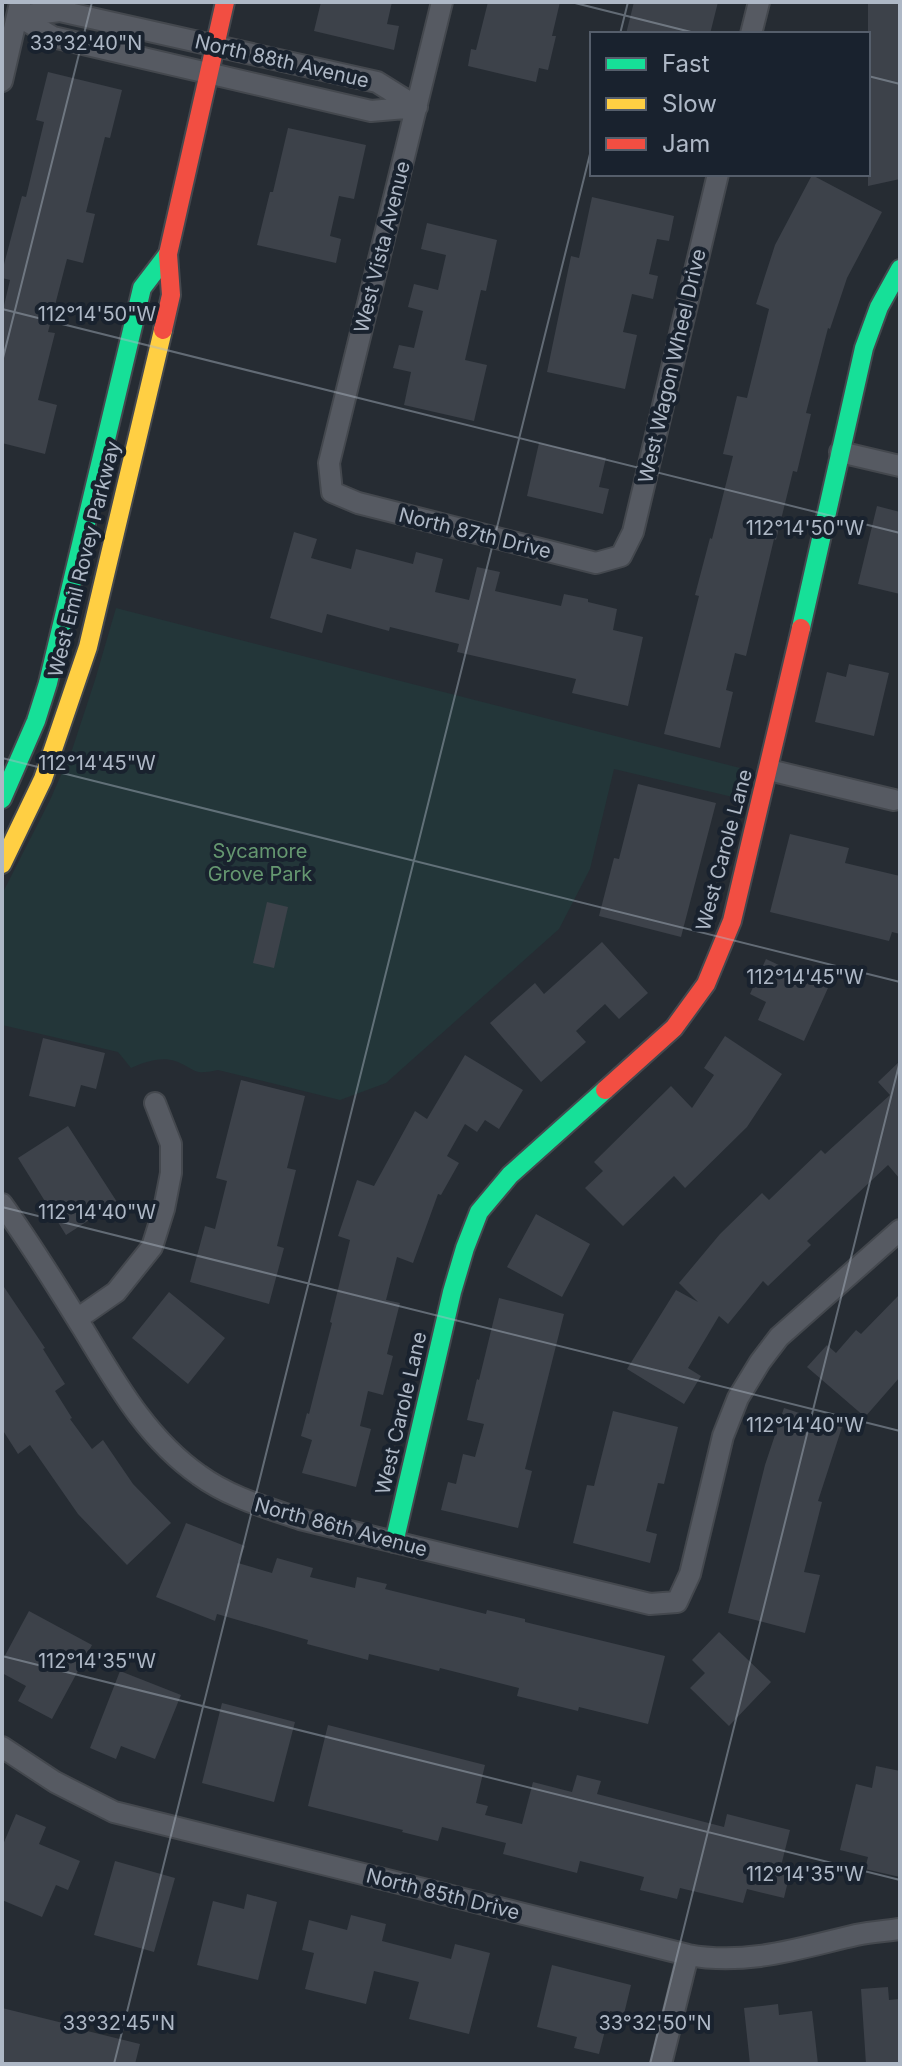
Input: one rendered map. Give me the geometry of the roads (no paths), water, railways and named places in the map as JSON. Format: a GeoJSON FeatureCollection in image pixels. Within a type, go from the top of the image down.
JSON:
{"type":"FeatureCollection","features":[{"type":"Feature","properties":{"kind":"street","name":"West Emil Rovey Parkway"},"geometry":{"type":"LineString","coordinates":[[2,864],[43,779],[88,647],[171,295],[168,254],[225,2]]}},
{"type":"Feature","properties":{"kind":"street","name":"West Vista Avenue"},"geometry":{"type":"LineString","coordinates":[[332,492],[329,463],[442,2]]}},
{"type":"Feature","properties":{"kind":"street"},"geometry":{"type":"LineString","coordinates":[[752,32],[759,2]]}},
{"type":"Feature","properties":{"kind":"street","name":"North 88th Avenue"},"geometry":{"type":"LineString","coordinates":[[19,9],[60,11],[377,82],[417,107]]}},
{"type":"Feature","properties":{"kind":"street","name":"North 88th Avenue"},"geometry":{"type":"LineString","coordinates":[[19,9],[53,37],[371,111],[417,107]]}},
{"type":"Feature","properties":{"kind":"street"},"geometry":{"type":"LineString","coordinates":[[2,81],[19,9]]}},
{"type":"Feature","properties":{"kind":"street","name":"West Wagon Wheel Drive"},"geometry":{"type":"LineString","coordinates":[[621,556],[633,532],[718,176]]}},
{"type":"Feature","properties":{"kind":"street","name":"West Emil Rovey Parkway"},"geometry":{"type":"LineString","coordinates":[[2,799],[36,721],[48,683],[142,288],[168,254]]}},
{"type":"Feature","properties":{"kind":"street","name":"West Carole Lane"},"geometry":{"type":"LineString","coordinates":[[394,1543],[452,1292],[479,1212],[510,1175],[674,1028],[706,984],[732,921],[864,348],[890,283],[900,269]]}},
{"type":"Feature","properties":{"kind":"street"},"geometry":{"type":"LineString","coordinates":[[840,452],[900,466]]}},
{"type":"Feature","properties":{"kind":"street","name":"North 87th Drive"},"geometry":{"type":"LineString","coordinates":[[332,492],[358,503],[596,563],[621,556]]}},
{"type":"Feature","properties":{"kind":"street"},"geometry":{"type":"LineString","coordinates":[[769,770],[894,800]]}},
{"type":"Feature","properties":{"kind":"street"},"geometry":{"type":"LineString","coordinates":[[77,1319],[116,1292],[152,1247],[171,1173],[171,1144],[155,1103]]}},
{"type":"Feature","properties":{"kind":"street","name":"North 86th Avenue"},"geometry":{"type":"LineString","coordinates":[[2,1204],[39,1256],[131,1407],[173,1454],[200,1476],[245,1501],[300,1519],[650,1604],[677,1602],[690,1574],[723,1436],[738,1398],[760,1362],[779,1337],[900,1230]]}},
{"type":"Feature","properties":{"kind":"street","name":"North 85th Drive"},"geometry":{"type":"LineString","coordinates":[[2,1747],[55,1782],[114,1812],[688,1955],[711,1959],[750,1958],[785,1953],[859,1934],[900,1929]]}},
{"type":"Feature","properties":{"kind":"street"},"geometry":{"type":"LineString","coordinates":[[661,2064],[688,1955]]}},
{"type":"Feature","properties":{"kind":"park label","name":"Sycamore Grove Park"},"geometry":{"type":"Point","coordinates":[260,862]}}]}
